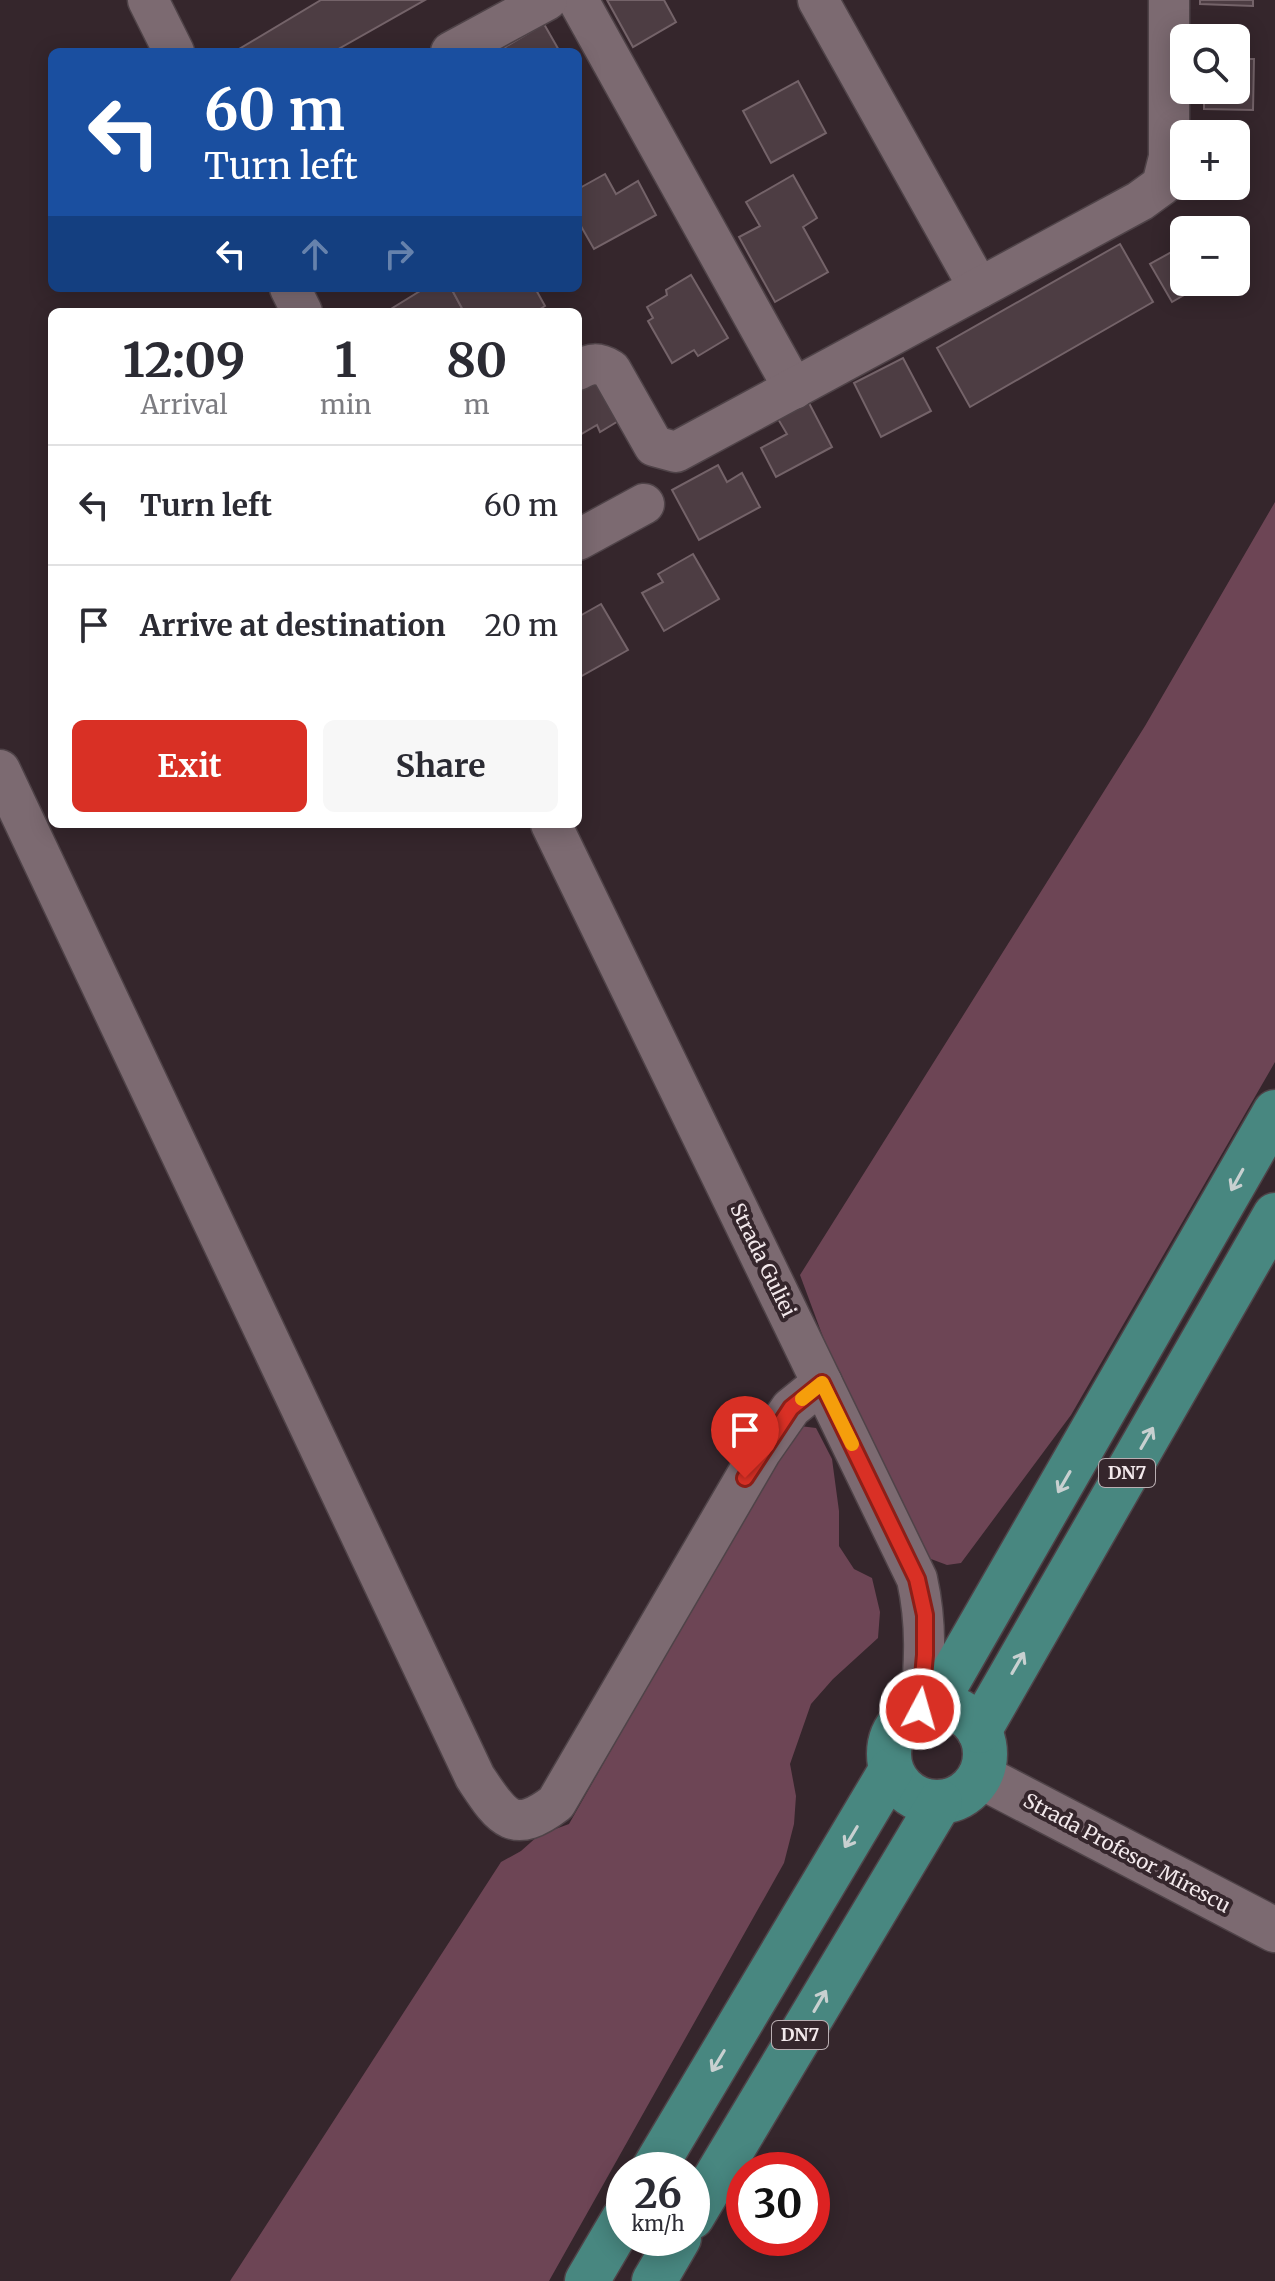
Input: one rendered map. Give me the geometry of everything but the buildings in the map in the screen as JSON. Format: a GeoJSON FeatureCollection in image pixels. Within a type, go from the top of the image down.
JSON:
{"type":"FeatureCollection","features":[{"type":"Feature","properties":{"kind":"main road","name":"DN7"},"geometry":{"type":"LineString","coordinates":[[664,2152],[891,1770],[888,1754],[891,1740],[907,1716],[927,1707],[1118,1390],[1275,1112]]}},
{"type":"Feature","properties":{"kind":"main road","name":"DN7"},"geometry":{"type":"LineString","coordinates":[[979,1731],[1275,1215]]}},
{"type":"Feature","properties":{"kind":"main road"},"geometry":{"type":"LineString","coordinates":[[891,1770],[907,1792],[923,1800],[940,1802],[956,1798],[970,1789],[980,1776],[984,1745],[970,1719],[957,1710],[927,1707]]}},
{"type":"Feature","properties":{"kind":"main road","name":"DN7"},"geometry":{"type":"LineString","coordinates":[[710,2187],[940,1802]]}},
{"type":"Feature","properties":{"kind":"main road"},"geometry":{"type":"LineString","coordinates":[[587,2281],[606,2249]]}},
{"type":"Feature","properties":{"kind":"main road"},"geometry":{"type":"LineString","coordinates":[[654,2281],[669,2256]]}},
{"type":"Feature","properties":{"kind":"street"},"geometry":{"type":"LineString","coordinates":[[148,0],[172,48]]}},
{"type":"Feature","properties":{"kind":"street"},"geometry":{"type":"LineString","coordinates":[[458,48],[547,0]]}},
{"type":"Feature","properties":{"kind":"street"},"geometry":{"type":"LineString","coordinates":[[578,0],[794,389]]}},
{"type":"Feature","properties":{"kind":"street"},"geometry":{"type":"LineString","coordinates":[[818,0],[979,288]]}},
{"type":"Feature","properties":{"kind":"street"},"geometry":{"type":"LineString","coordinates":[[582,368],[602,364],[611,370],[654,446],[676,452],[1140,201],[1162,185],[1169,157],[1169,0]]}},
{"type":"Feature","properties":{"kind":"street"},"geometry":{"type":"LineString","coordinates":[[582,538],[644,504]]}},
{"type":"Feature","properties":{"kind":"street"},"geometry":{"type":"LineString","coordinates":[[0,770],[475,1777],[496,1809],[516,1821],[535,1819],[556,1803],[761,1451],[791,1408],[822,1383]]}},
{"type":"Feature","properties":{"kind":"street","name":"Strada Guliei"},"geometry":{"type":"LineString","coordinates":[[553,828],[917,1579],[925,1615],[927,1707]]}},
{"type":"Feature","properties":{"kind":"street","name":"Strada Profesor Mirescu"},"geometry":{"type":"LineString","coordinates":[[980,1776],[1275,1930]]}},
{"type":"Feature","properties":{"kind":"shaded area"},"geometry":{"type":"Polygon","coordinates":[[[1275,502],[1275,1062],[1071,1415],[961,1563],[947,1565],[931,1559],[915,1536],[839,1380],[800,1275],[1145,726],[1275,502]]]}},
{"type":"Feature","properties":{"kind":"shaded area"},"geometry":{"type":"Polygon","coordinates":[[[800,1426],[816,1428],[832,1459],[839,1511],[839,1546],[854,1569],[872,1578],[880,1612],[878,1638],[811,1704],[790,1764],[796,1796],[794,1824],[784,1863],[622,2152],[606,2152],[606,2180],[549,2281],[230,2281],[501,1862],[521,1851],[539,1835],[569,1824],[789,1437],[800,1426]]]}},
{"type":"Feature","properties":{"kind":"slow traffic"},"geometry":{"type":"LineString","coordinates":[[802,1399],[822,1383],[852,1444]]}},
{"type":"Feature","properties":{"kind":"route"},"geometry":{"type":"LineString","coordinates":[[745,1478],[791,1408],[822,1383],[917,1579],[925,1615],[920,1709]]}}]}
